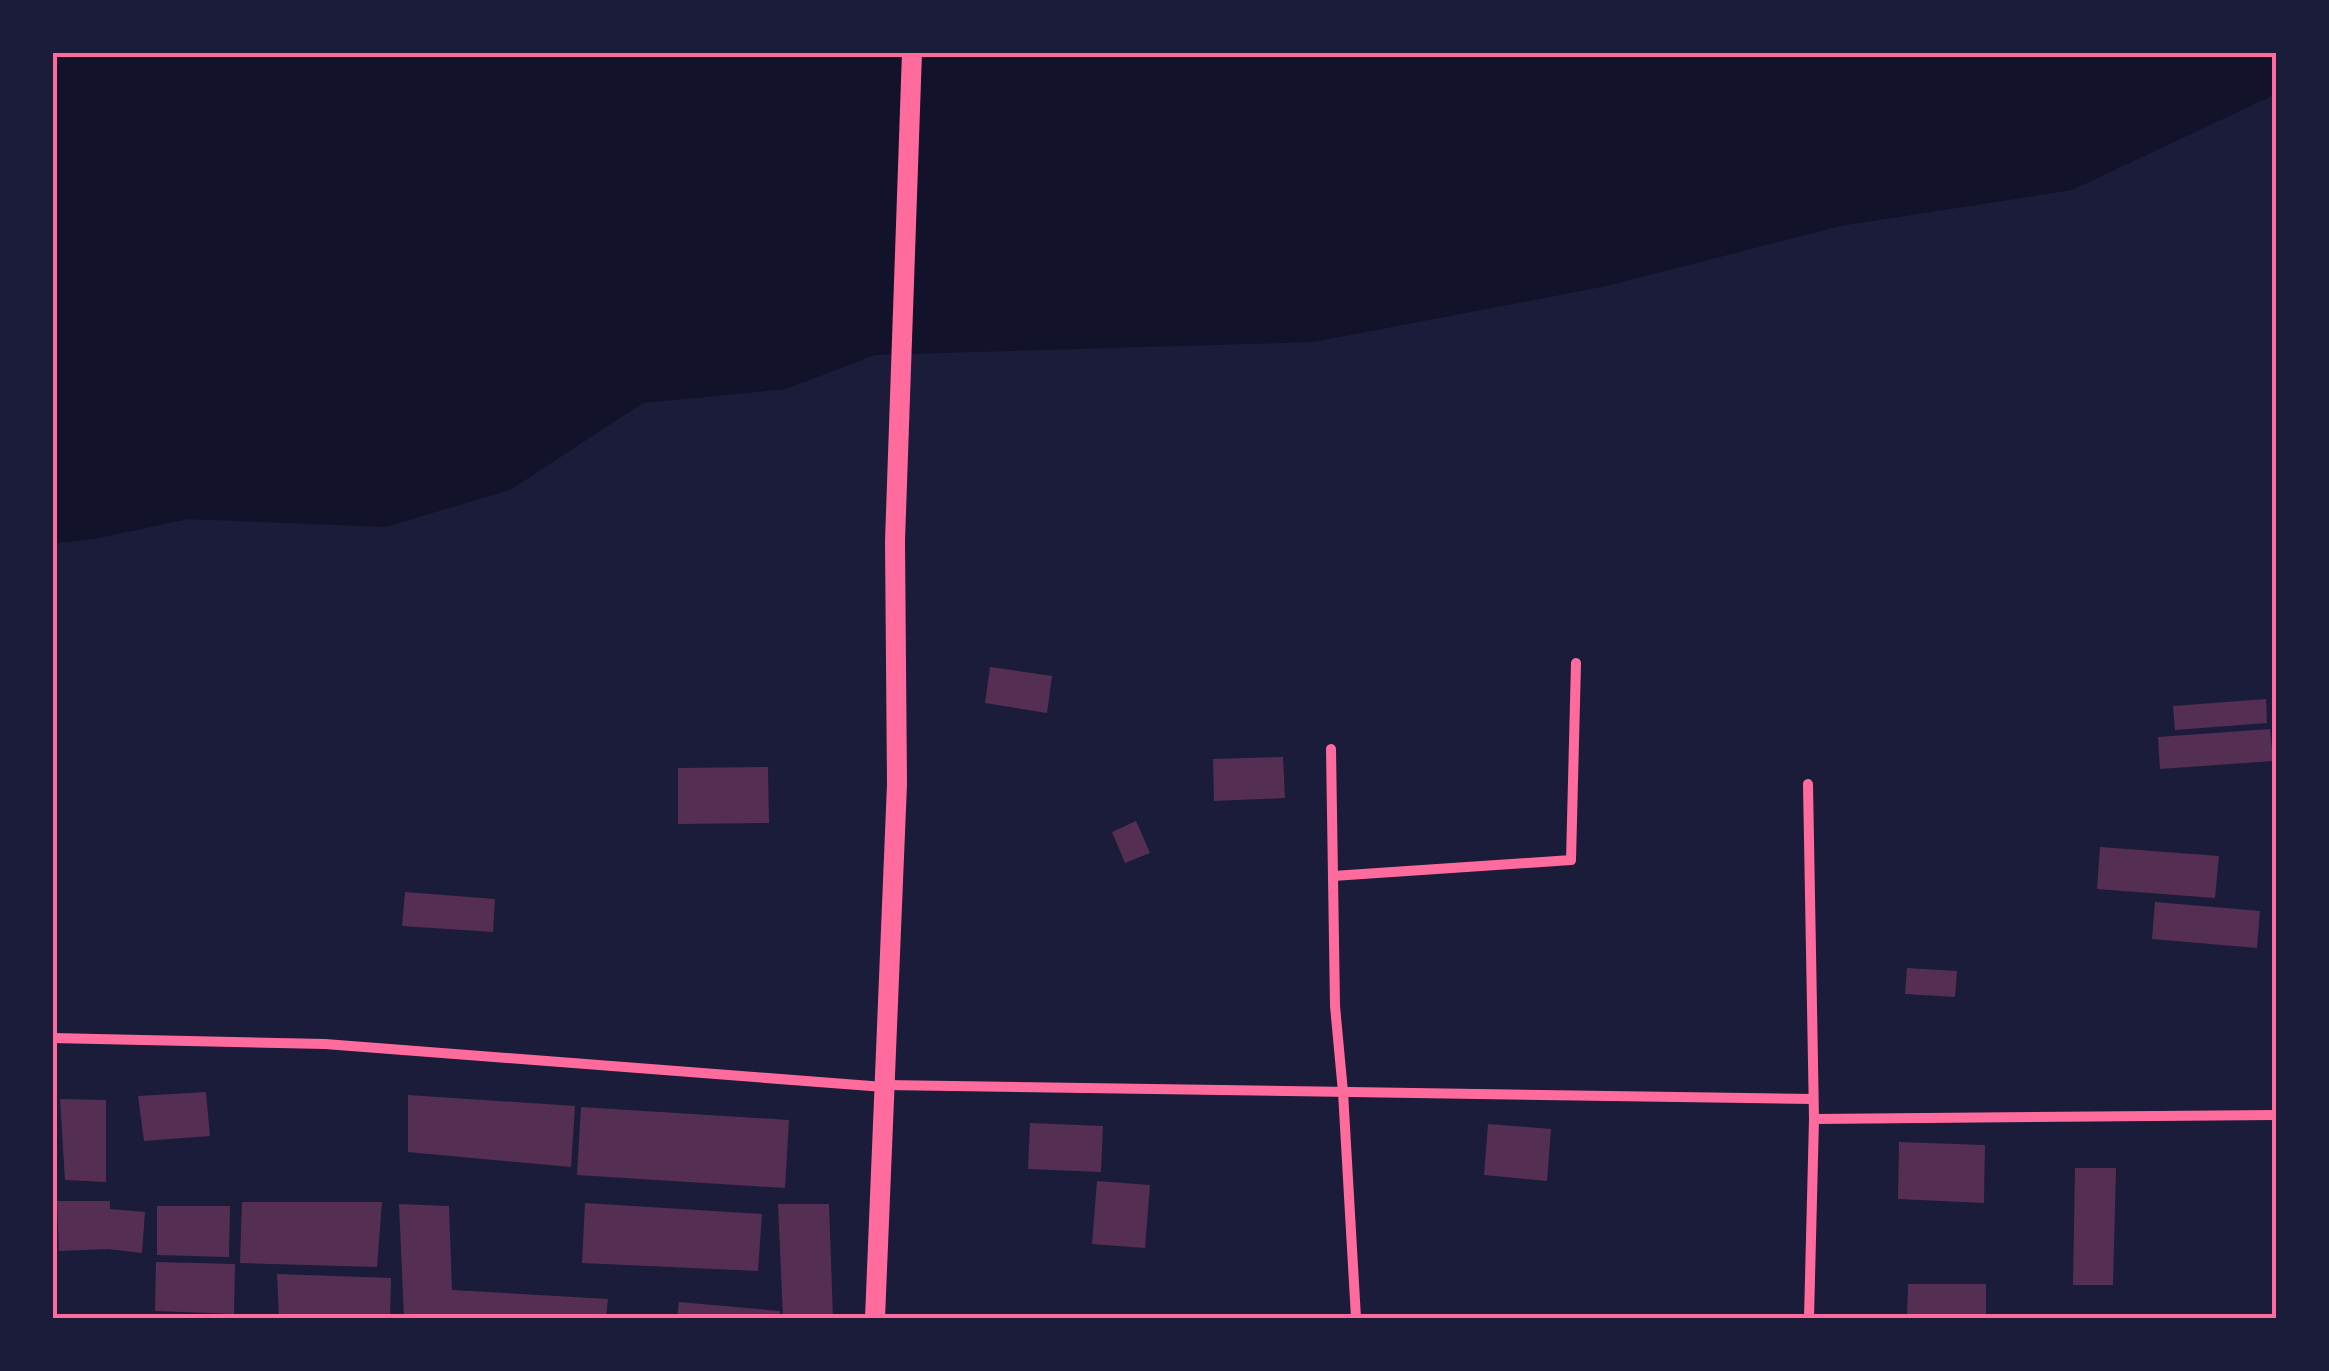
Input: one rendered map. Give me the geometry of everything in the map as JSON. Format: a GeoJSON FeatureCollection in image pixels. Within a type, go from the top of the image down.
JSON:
{"type":"FeatureCollection","features":[{"type":"Feature","properties":{"kind":"main road"},"geometry":{"type":"LineString","coordinates":[[875,1318],[896,784],[895,541],[912,52]]}},
{"type":"Feature","properties":{"kind":"street"},"geometry":{"type":"LineString","coordinates":[[1334,876],[1571,860],[1576,663]]}},
{"type":"Feature","properties":{"kind":"street"},"geometry":{"type":"LineString","coordinates":[[1331,750],[1335,1006],[1356,1318]]}},
{"type":"Feature","properties":{"kind":"street"},"geometry":{"type":"LineString","coordinates":[[1808,784],[1814,1119],[1809,1318]]}},
{"type":"Feature","properties":{"kind":"street"},"geometry":{"type":"LineString","coordinates":[[52,1038],[325,1044],[885,1086],[1812,1100]]}},
{"type":"Feature","properties":{"kind":"street"},"geometry":{"type":"LineString","coordinates":[[1814,1119],[2276,1115]]}},
{"type":"Feature","properties":{"kind":"shaded area"},"geometry":{"type":"Polygon","coordinates":[[[2276,52],[2276,94],[2072,190],[1840,226],[1607,286],[1313,342],[875,355],[786,389],[643,403],[510,490],[385,527],[188,519],[53,544],[52,53],[2276,52]]]}},
{"type":"Feature","properties":{"kind":"building"},"geometry":{"type":"Polygon","coordinates":[[[990,667],[1052,676],[1047,713],[985,703],[990,667]]]}},
{"type":"Feature","properties":{"kind":"building"},"geometry":{"type":"Polygon","coordinates":[[[2266,699],[2267,723],[2175,730],[2173,706],[2266,699]]]}},
{"type":"Feature","properties":{"kind":"building"},"geometry":{"type":"Polygon","coordinates":[[[2270,729],[2273,761],[2160,769],[2158,737],[2270,729]]]}},
{"type":"Feature","properties":{"kind":"building"},"geometry":{"type":"Polygon","coordinates":[[[1283,757],[1285,798],[1214,801],[1213,759],[1283,757]]]}},
{"type":"Feature","properties":{"kind":"building"},"geometry":{"type":"Polygon","coordinates":[[[768,767],[769,823],[678,824],[678,768],[768,767]]]}},
{"type":"Feature","properties":{"kind":"building"},"geometry":{"type":"Polygon","coordinates":[[[1136,821],[1150,853],[1125,863],[1112,832],[1136,821]]]}},
{"type":"Feature","properties":{"kind":"building"},"geometry":{"type":"Polygon","coordinates":[[[2100,847],[2219,856],[2215,898],[2097,889],[2100,847]]]}},
{"type":"Feature","properties":{"kind":"building"},"geometry":{"type":"Polygon","coordinates":[[[405,892],[495,899],[493,932],[402,926],[405,892]]]}},
{"type":"Feature","properties":{"kind":"building"},"geometry":{"type":"Polygon","coordinates":[[[2155,902],[2260,911],[2257,948],[2152,939],[2155,902]]]}},
{"type":"Feature","properties":{"kind":"building"},"geometry":{"type":"Polygon","coordinates":[[[1907,968],[1957,971],[1955,997],[1905,994],[1907,968]]]}},
{"type":"Feature","properties":{"kind":"building"},"geometry":{"type":"Polygon","coordinates":[[[206,1092],[210,1136],[144,1141],[138,1096],[206,1092]]]}},
{"type":"Feature","properties":{"kind":"building"},"geometry":{"type":"Polygon","coordinates":[[[408,1095],[575,1106],[571,1167],[408,1152],[408,1095]]]}},
{"type":"Feature","properties":{"kind":"building"},"geometry":{"type":"Polygon","coordinates":[[[60,1099],[106,1100],[106,1182],[65,1180],[60,1099]]]}},
{"type":"Feature","properties":{"kind":"building"},"geometry":{"type":"Polygon","coordinates":[[[581,1107],[789,1120],[785,1188],[577,1175],[581,1107]]]}},
{"type":"Feature","properties":{"kind":"building"},"geometry":{"type":"Polygon","coordinates":[[[1030,1123],[1103,1126],[1101,1172],[1028,1169],[1030,1123]]]}},
{"type":"Feature","properties":{"kind":"building"},"geometry":{"type":"Polygon","coordinates":[[[1488,1124],[1551,1129],[1547,1181],[1484,1175],[1488,1124]]]}},
{"type":"Feature","properties":{"kind":"building"},"geometry":{"type":"Polygon","coordinates":[[[1899,1142],[1985,1145],[1984,1203],[1898,1199],[1899,1142]]]}},
{"type":"Feature","properties":{"kind":"building"},"geometry":{"type":"Polygon","coordinates":[[[2075,1168],[2116,1168],[2113,1285],[2073,1285],[2075,1168]]]}},
{"type":"Feature","properties":{"kind":"building"},"geometry":{"type":"Polygon","coordinates":[[[1097,1181],[1150,1185],[1145,1248],[1092,1244],[1097,1181]]]}},
{"type":"Feature","properties":{"kind":"building"},"geometry":{"type":"Polygon","coordinates":[[[57,1201],[110,1201],[110,1209],[145,1212],[142,1253],[108,1249],[59,1251],[57,1201]]]}},
{"type":"Feature","properties":{"kind":"building"},"geometry":{"type":"Polygon","coordinates":[[[242,1202],[382,1202],[377,1267],[240,1263],[242,1202]]]}},
{"type":"Feature","properties":{"kind":"building"},"geometry":{"type":"Polygon","coordinates":[[[585,1203],[762,1214],[758,1271],[582,1263],[585,1203]]]}},
{"type":"Feature","properties":{"kind":"building"},"geometry":{"type":"Polygon","coordinates":[[[399,1204],[449,1206],[452,1290],[608,1299],[606,1318],[404,1318],[399,1204]]]}},
{"type":"Feature","properties":{"kind":"building"},"geometry":{"type":"Polygon","coordinates":[[[778,1204],[829,1204],[833,1318],[783,1318],[778,1204]]]}},
{"type":"Feature","properties":{"kind":"building"},"geometry":{"type":"Polygon","coordinates":[[[157,1206],[230,1206],[229,1257],[157,1255],[157,1206]]]}},
{"type":"Feature","properties":{"kind":"building"},"geometry":{"type":"Polygon","coordinates":[[[156,1262],[235,1264],[234,1314],[155,1311],[156,1262]]]}},
{"type":"Feature","properties":{"kind":"building"},"geometry":{"type":"Polygon","coordinates":[[[277,1274],[391,1278],[390,1318],[279,1318],[277,1274]]]}},
{"type":"Feature","properties":{"kind":"building"},"geometry":{"type":"Polygon","coordinates":[[[1908,1284],[1986,1284],[1986,1318],[1907,1318],[1908,1284]]]}},
{"type":"Feature","properties":{"kind":"building"},"geometry":{"type":"Polygon","coordinates":[[[679,1302],[780,1311],[780,1318],[677,1318],[679,1302]]]}}]}
